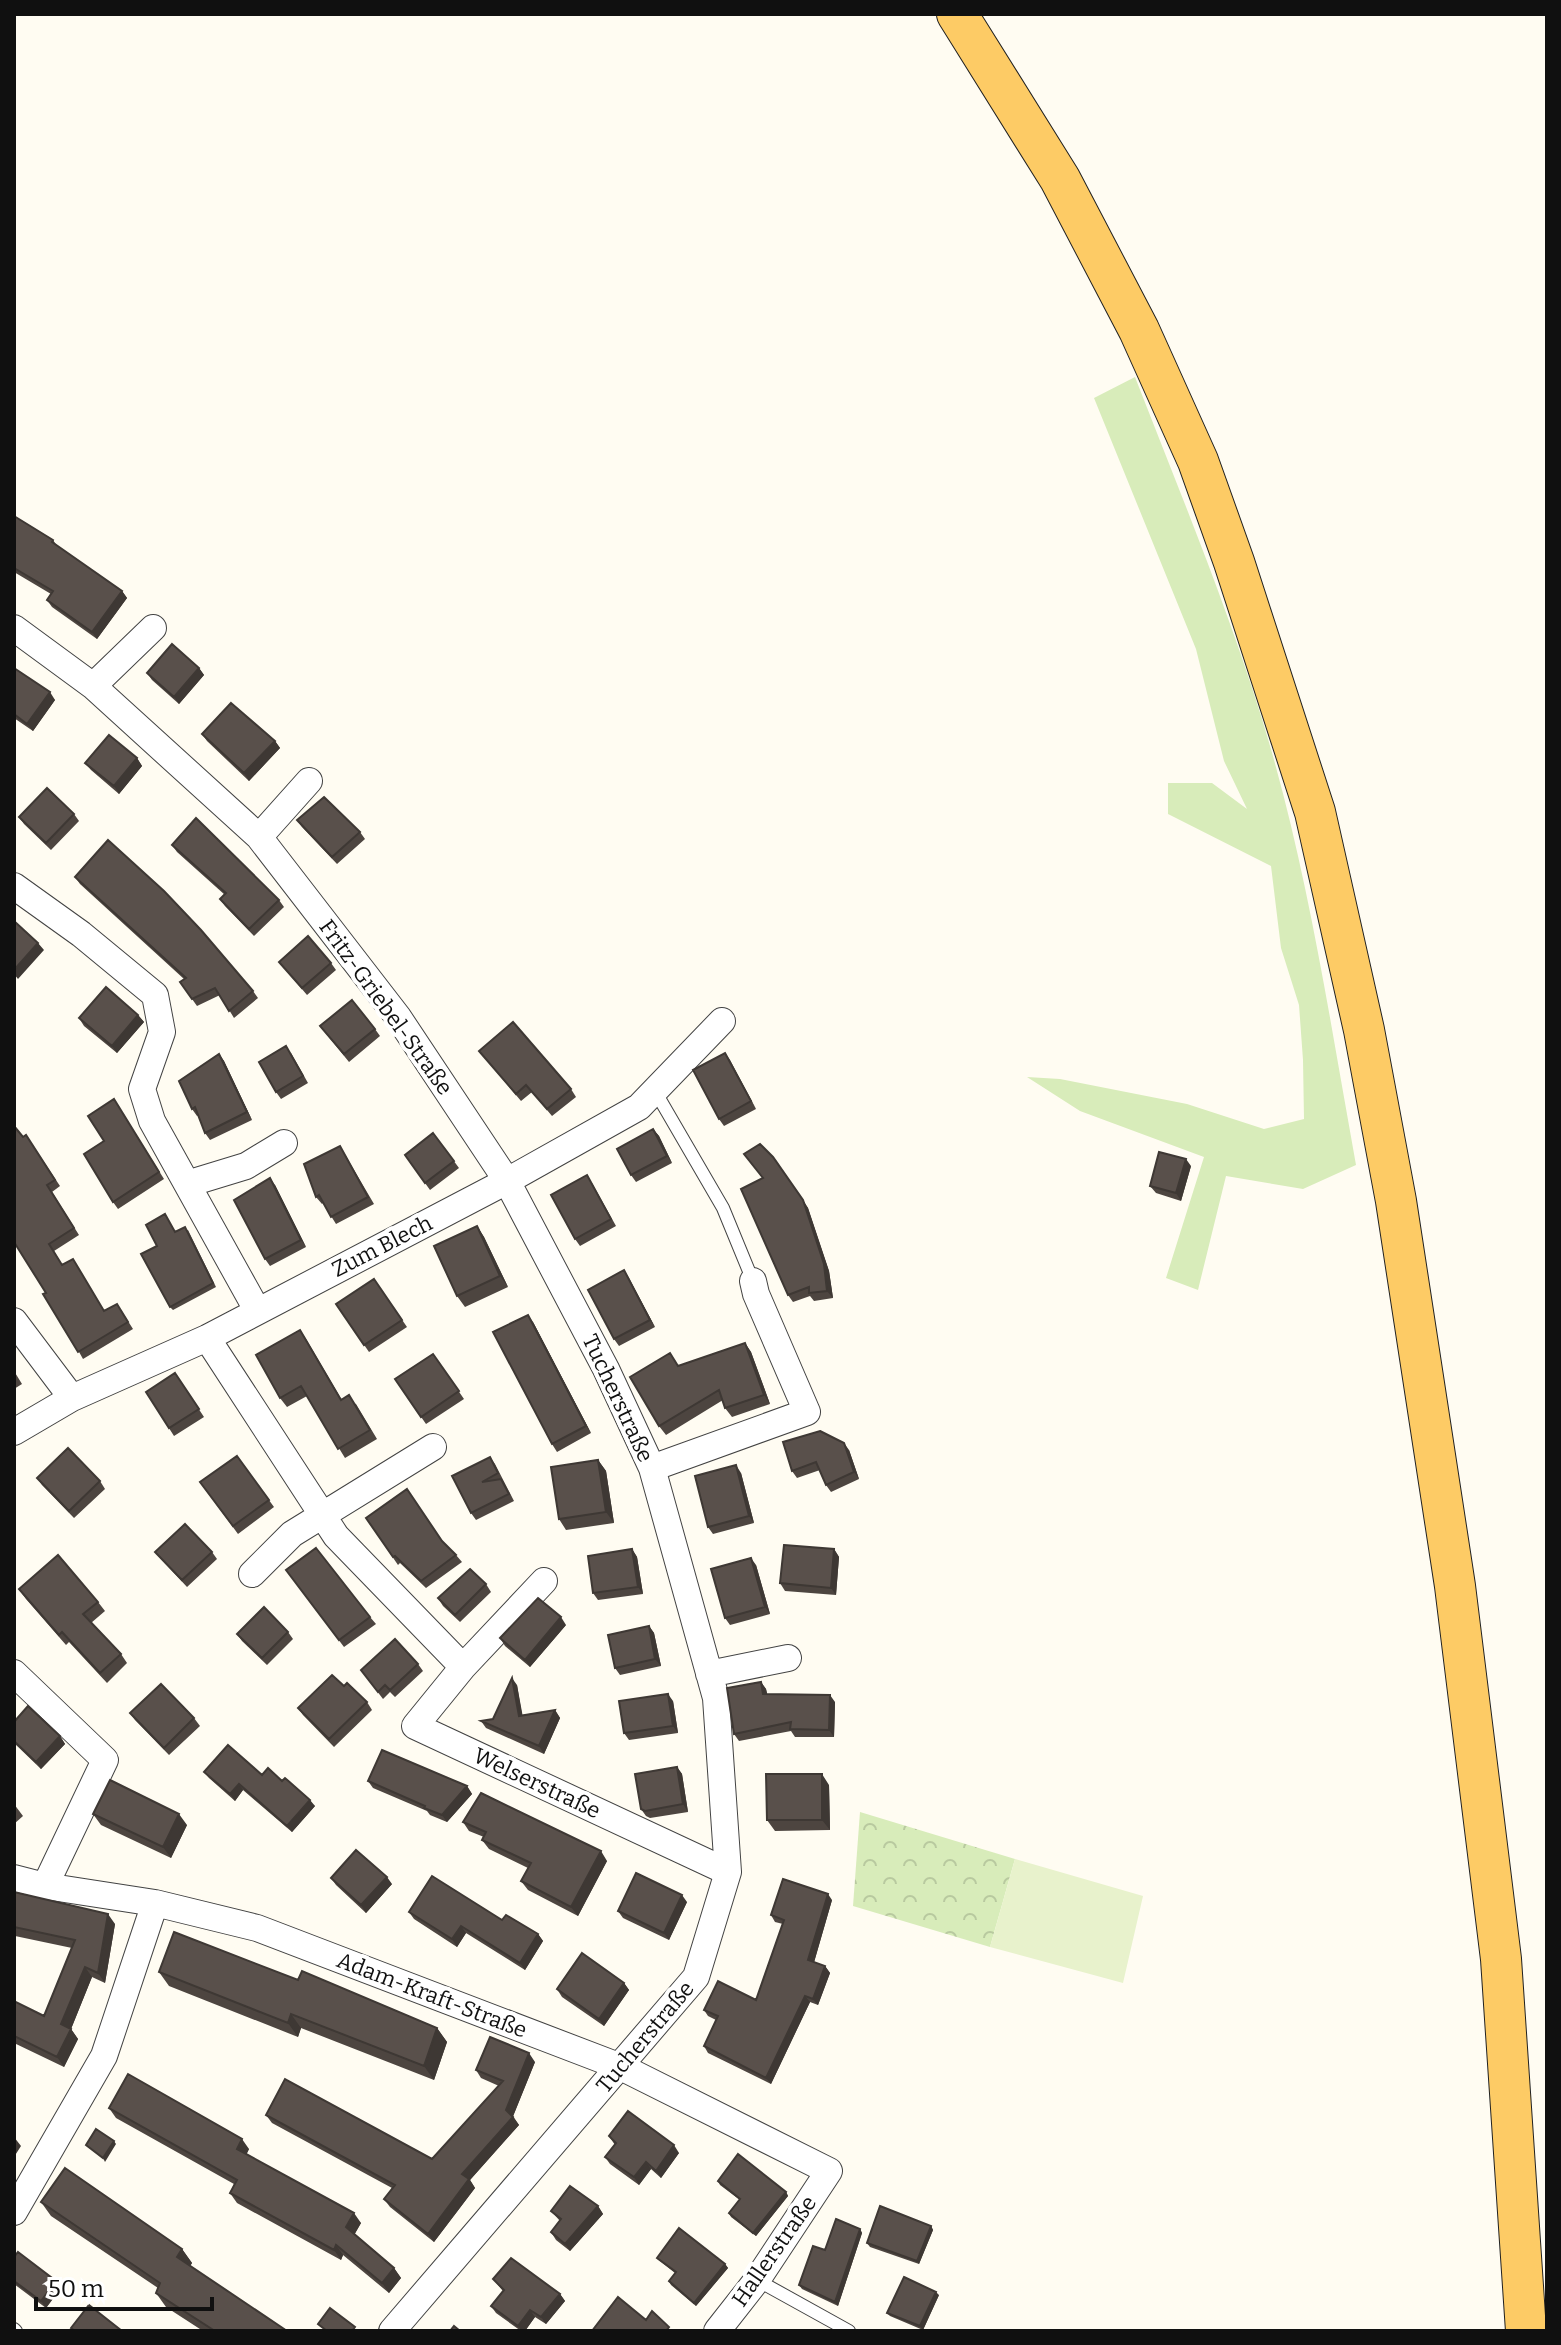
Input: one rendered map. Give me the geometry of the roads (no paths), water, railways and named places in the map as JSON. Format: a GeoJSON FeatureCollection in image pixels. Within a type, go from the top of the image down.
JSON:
{"type":"FeatureCollection","features":[{"type":"Feature","properties":{"kind":"main road"},"geometry":{"type":"LineString","coordinates":[[957,14],[1060,179],[1139,330],[1198,461],[1315,812],[1364,1030],[1396,1201],[1455,1586],[1501,1959],[1526,2331]]}},
{"type":"Feature","properties":{"kind":"street","name":"Fritz-Griebel-Straße"},"geometry":{"type":"LineString","coordinates":[[14,628],[93,686],[259,837],[398,1017],[507,1181]]}},
{"type":"Feature","properties":{"kind":"street"},"geometry":{"type":"LineString","coordinates":[[93,686],[153,628]]}},
{"type":"Feature","properties":{"kind":"street"},"geometry":{"type":"LineString","coordinates":[[259,837],[309,781]]}},
{"type":"Feature","properties":{"kind":"street"},"geometry":{"type":"LineString","coordinates":[[14,886],[81,934],[155,995],[162,1032],[142,1089],[152,1121],[257,1310]]}},
{"type":"Feature","properties":{"kind":"street","name":"Zum Blech"},"geometry":{"type":"LineString","coordinates":[[14,1432],[72,1398],[207,1338],[507,1181],[639,1107],[722,1021]]}},
{"type":"Feature","properties":{"kind":"street"},"geometry":{"type":"LineString","coordinates":[[187,1184],[246,1166],[284,1143]]}},
{"type":"Feature","properties":{"kind":"street","name":"Tucherstraße"},"geometry":{"type":"LineString","coordinates":[[392,2331],[696,1977],[728,1872],[716,1698],[652,1468],[606,1369],[507,1181]]}},
{"type":"Feature","properties":{"kind":"street"},"geometry":{"type":"LineString","coordinates":[[652,1468],[807,1412],[753,1281]]}},
{"type":"Feature","properties":{"kind":"street"},"geometry":{"type":"LineString","coordinates":[[14,1321],[72,1398]]}},
{"type":"Feature","properties":{"kind":"street"},"geometry":{"type":"LineString","coordinates":[[207,1338],[336,1536],[463,1667]]}},
{"type":"Feature","properties":{"kind":"street"},"geometry":{"type":"LineString","coordinates":[[252,1574],[292,1534],[433,1447]]}},
{"type":"Feature","properties":{"kind":"street","name":"Welserstraße"},"geometry":{"type":"LineString","coordinates":[[544,1581],[463,1667],[415,1726],[728,1872]]}},
{"type":"Feature","properties":{"kind":"street"},"geometry":{"type":"LineString","coordinates":[[709,1674],[788,1658]]}},
{"type":"Feature","properties":{"kind":"street"},"geometry":{"type":"LineString","coordinates":[[14,1673],[105,1760],[45,1886]]}},
{"type":"Feature","properties":{"kind":"street","name":"Adam-Kraft-Straße"},"geometry":{"type":"LineString","coordinates":[[14,1878],[45,1886],[155,1903],[257,1928],[621,2067],[829,2171]]}},
{"type":"Feature","properties":{"kind":"street"},"geometry":{"type":"LineString","coordinates":[[14,2212],[104,2056],[155,1903]]}},
{"type":"Feature","properties":{"kind":"street","name":"Hallerstraße"},"geometry":{"type":"LineString","coordinates":[[717,2331],[757,2280],[829,2171]]}},
{"type":"Feature","properties":{"kind":"lane"},"geometry":{"type":"LineString","coordinates":[[655,1091],[723,1208],[753,1281]]}},
{"type":"Feature","properties":{"kind":"lane"},"geometry":{"type":"LineString","coordinates":[[757,2280],[849,2331]]}}]}
